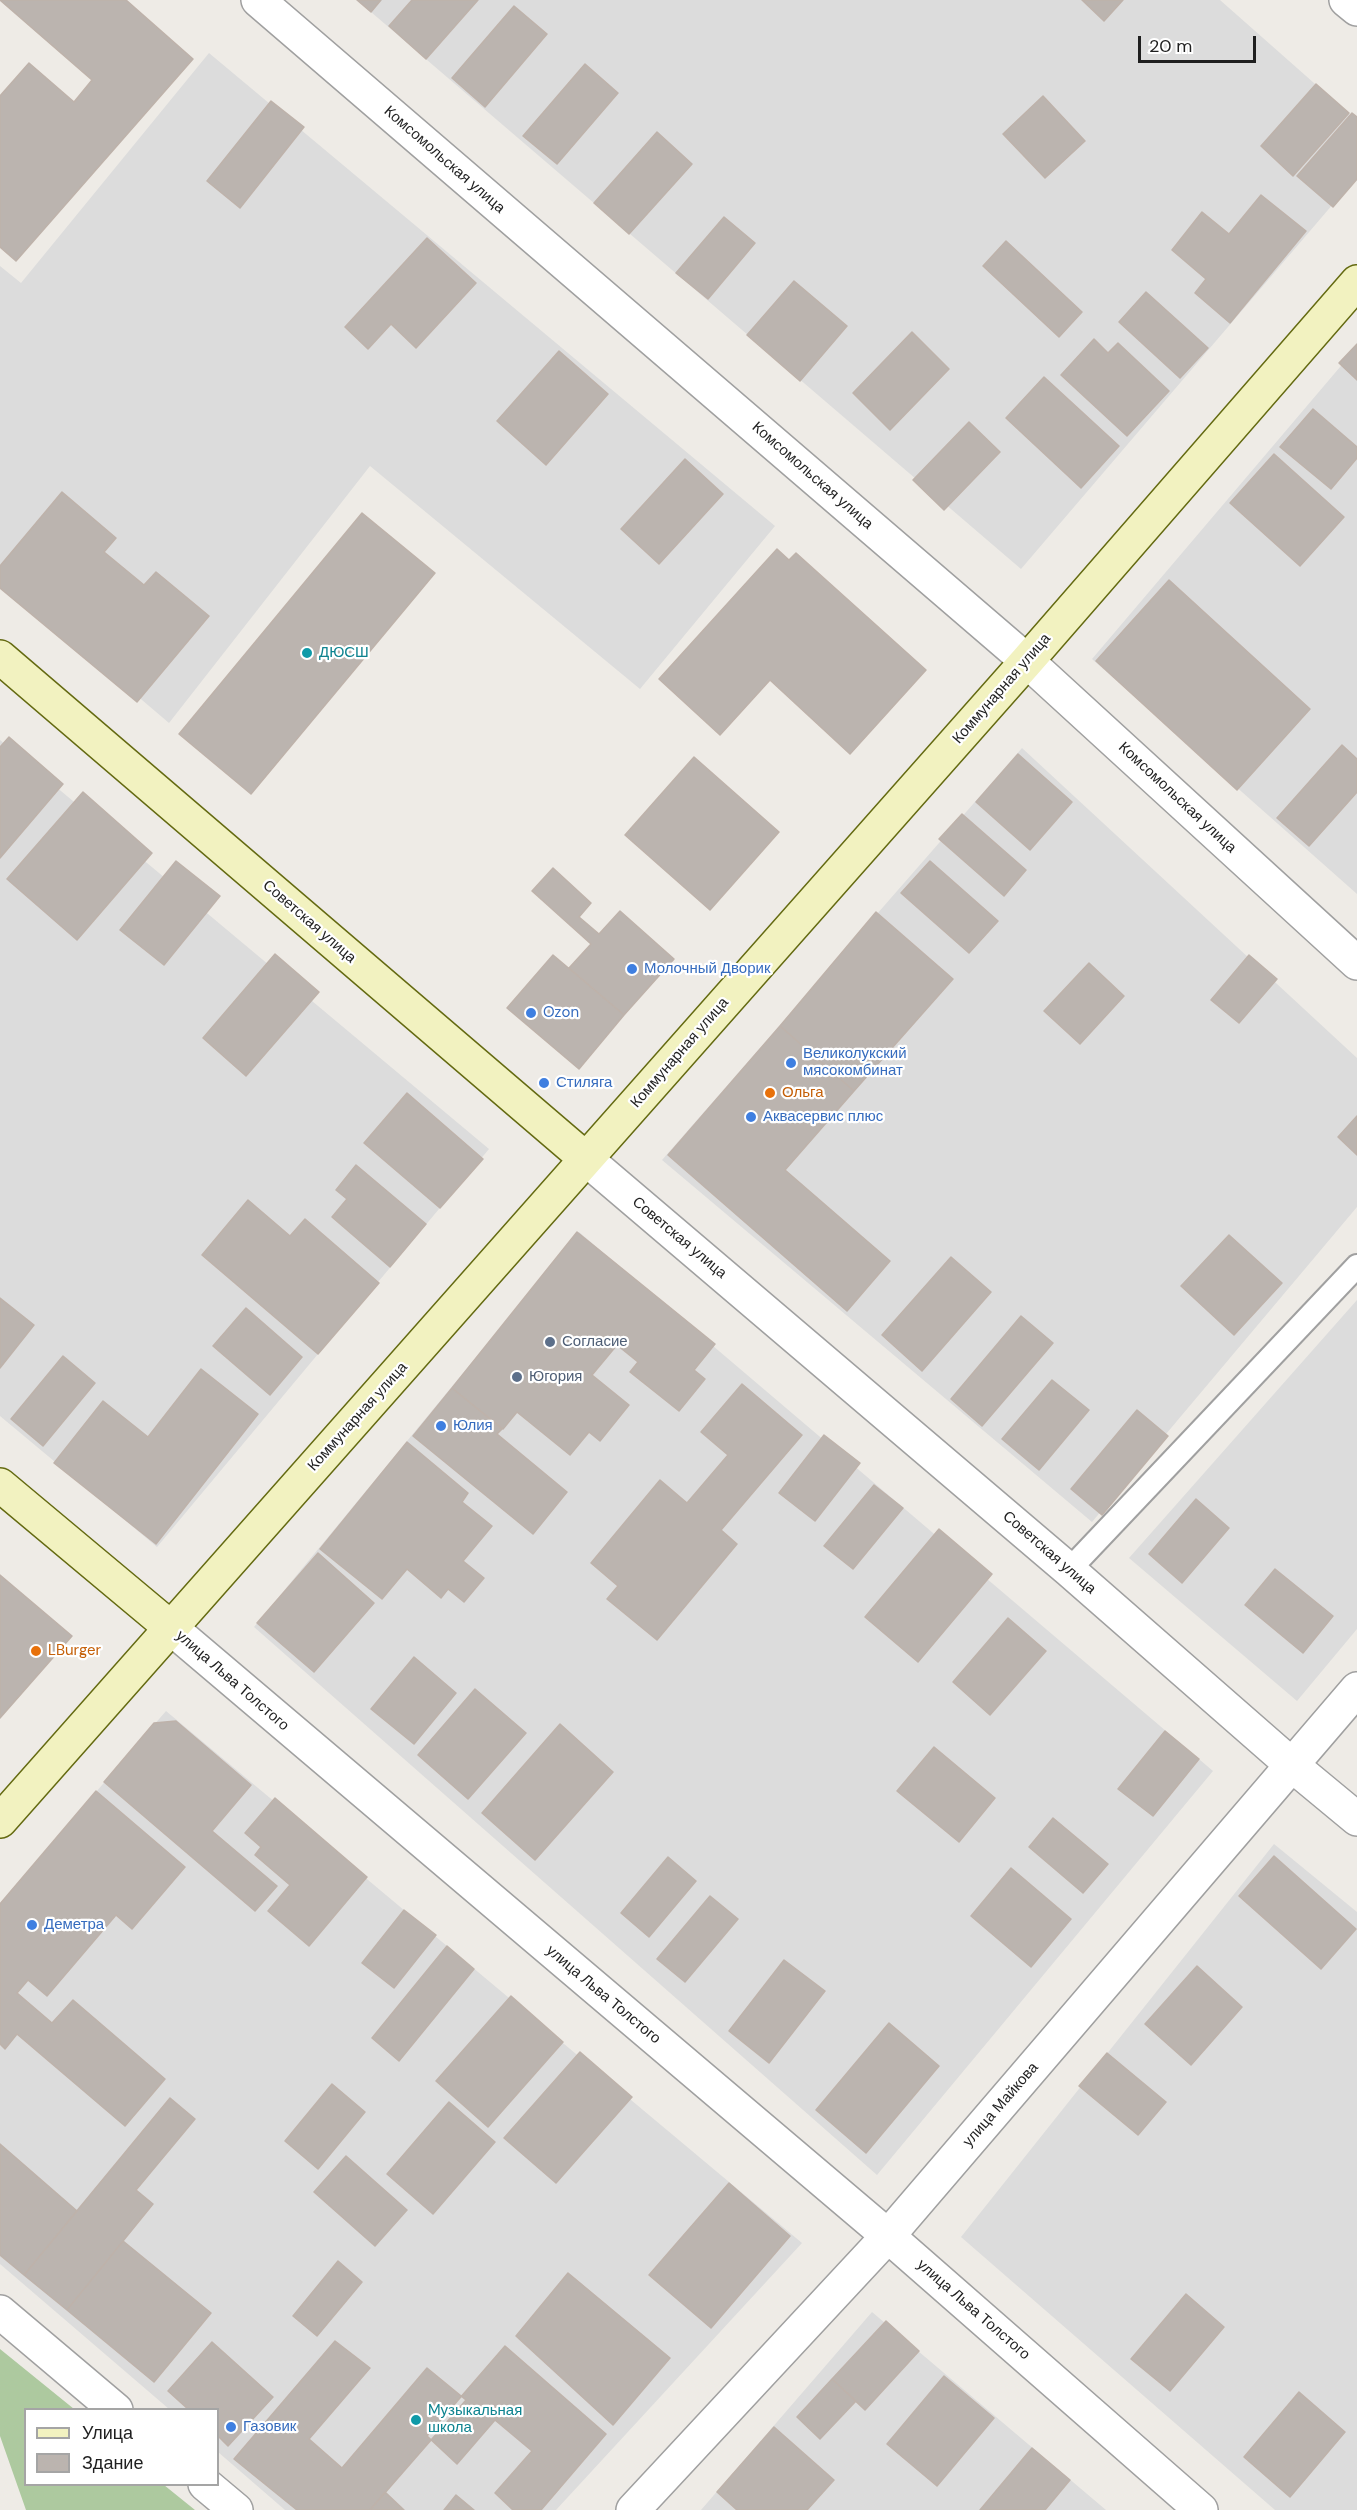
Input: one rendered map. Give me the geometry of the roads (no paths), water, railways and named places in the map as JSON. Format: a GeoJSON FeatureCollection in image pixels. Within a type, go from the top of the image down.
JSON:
{"type":"FeatureCollection","features":[{"type":"Feature","properties":{"kind":"main road","name":"Коммунарная улица"},"geometry":{"type":"LineString","coordinates":[[0,1821],[1027,661],[1357,282]]}},
{"type":"Feature","properties":{"kind":"main road","name":"Советская улица"},"geometry":{"type":"LineString","coordinates":[[0,657],[586,1159]]}},
{"type":"Feature","properties":{"kind":"main road","name":"улица Льва Толстого"},"geometry":{"type":"LineString","coordinates":[[0,1485],[171,1628]]}},
{"type":"Feature","properties":{"kind":"street","name":"Комсомольская улица"},"geometry":{"type":"LineString","coordinates":[[258,0],[1027,661],[1357,963]]}},
{"type":"Feature","properties":{"kind":"street"},"geometry":{"type":"LineString","coordinates":[[1346,0],[1357,9]]}},
{"type":"Feature","properties":{"kind":"street","name":"Советская улица"},"geometry":{"type":"LineString","coordinates":[[586,1159],[1069,1570],[1357,1819]]}},
{"type":"Feature","properties":{"kind":"street","name":"улица Льва Толстого"},"geometry":{"type":"LineString","coordinates":[[171,1628],[888,2236],[1202,2510]]}},
{"type":"Feature","properties":{"kind":"street","name":"улица Майкова"},"geometry":{"type":"LineString","coordinates":[[633,2510],[888,2236],[1357,1689]]}},
{"type":"Feature","properties":{"kind":"street"},"geometry":{"type":"LineString","coordinates":[[0,2312],[115,2408]]}},
{"type":"Feature","properties":{"kind":"street"},"geometry":{"type":"LineString","coordinates":[[207,2486],[236,2510]]}},
{"type":"Feature","properties":{"kind":"lane"},"geometry":{"type":"LineString","coordinates":[[1069,1570],[1357,1266]]}},
{"type":"Feature","properties":{"kind":"place","name":"ДЮСШ"},"geometry":{"type":"Point","coordinates":[307,653]}},
{"type":"Feature","properties":{"kind":"place","name":"Молочный Дворик"},"geometry":{"type":"Point","coordinates":[632,969]}},
{"type":"Feature","properties":{"kind":"place","name":"Ozon"},"geometry":{"type":"Point","coordinates":[531,1013]}},
{"type":"Feature","properties":{"kind":"place","name":"Великолукский мясокомбинат"},"geometry":{"type":"Point","coordinates":[791,1063]}},
{"type":"Feature","properties":{"kind":"place","name":"Стиляга"},"geometry":{"type":"Point","coordinates":[544,1083]}},
{"type":"Feature","properties":{"kind":"place","name":"Ольга"},"geometry":{"type":"Point","coordinates":[770,1093]}},
{"type":"Feature","properties":{"kind":"place","name":"Аквасервис плюс"},"geometry":{"type":"Point","coordinates":[751,1117]}},
{"type":"Feature","properties":{"kind":"place","name":"Согласие"},"geometry":{"type":"Point","coordinates":[550,1342]}},
{"type":"Feature","properties":{"kind":"place","name":"Югория"},"geometry":{"type":"Point","coordinates":[517,1377]}},
{"type":"Feature","properties":{"kind":"place","name":"Юлия"},"geometry":{"type":"Point","coordinates":[441,1426]}},
{"type":"Feature","properties":{"kind":"place","name":"LBurger"},"geometry":{"type":"Point","coordinates":[36,1651]}},
{"type":"Feature","properties":{"kind":"place","name":"Деметра"},"geometry":{"type":"Point","coordinates":[32,1925]}},
{"type":"Feature","properties":{"kind":"place","name":"Mузыкальная школа"},"geometry":{"type":"Point","coordinates":[416,2420]}},
{"type":"Feature","properties":{"kind":"place","name":"Газовик"},"geometry":{"type":"Point","coordinates":[231,2427]}}]}
